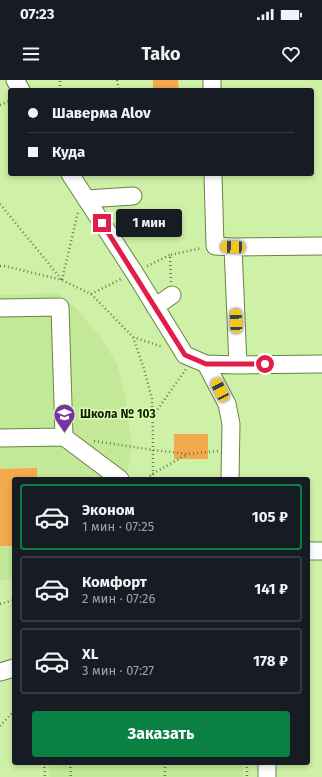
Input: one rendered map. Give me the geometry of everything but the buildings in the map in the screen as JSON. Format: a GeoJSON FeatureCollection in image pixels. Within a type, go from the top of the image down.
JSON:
{"type":"FeatureCollection","features":[{"type":"Feature","properties":{"kind":"lane"},"geometry":{"type":"LineString","coordinates":[[71,176],[155,307],[195,359],[226,404],[231,424],[230,477]]}},
{"type":"Feature","properties":{"kind":"lane"},"geometry":{"type":"LineString","coordinates":[[213,176],[215,246],[322,246]]}},
{"type":"Feature","properties":{"kind":"lane"},"geometry":{"type":"LineString","coordinates":[[84,195],[133,196]]}},
{"type":"Feature","properties":{"kind":"lane"},"geometry":{"type":"LineString","coordinates":[[233,247],[238,365]]}},
{"type":"Feature","properties":{"kind":"lane"},"geometry":{"type":"LineString","coordinates":[[155,307],[172,295]]}},
{"type":"Feature","properties":{"kind":"lane"},"geometry":{"type":"LineString","coordinates":[[0,308],[60,307],[64,437]]}},
{"type":"Feature","properties":{"kind":"lane"},"geometry":{"type":"LineString","coordinates":[[195,359],[238,365],[322,364]]}},
{"type":"Feature","properties":{"kind":"lane"},"geometry":{"type":"LineString","coordinates":[[0,438],[64,437],[117,477]]}},
{"type":"Feature","properties":{"kind":"lane"},"geometry":{"type":"LineString","coordinates":[[310,551],[322,551]]}},
{"type":"Feature","properties":{"kind":"lane"},"geometry":{"type":"LineString","coordinates":[[0,672],[12,669]]}},
{"type":"Feature","properties":{"kind":"lane"},"geometry":{"type":"LineString","coordinates":[[267,765],[267,777]]}},
{"type":"Feature","properties":{"kind":"path"},"geometry":{"type":"LineString","coordinates":[[62,280],[84,195]]}},
{"type":"Feature","properties":{"kind":"path"},"geometry":{"type":"LineString","coordinates":[[0,204],[62,280]]}},
{"type":"Feature","properties":{"kind":"path"},"geometry":{"type":"LineString","coordinates":[[172,295],[170,255],[215,246]]}},
{"type":"Feature","properties":{"kind":"path"},"geometry":{"type":"LineString","coordinates":[[0,266],[62,280],[91,294],[133,337],[152,399],[153,477]]}},
{"type":"Feature","properties":{"kind":"path"},"geometry":{"type":"LineString","coordinates":[[133,337],[195,359],[152,416]]}},
{"type":"Feature","properties":{"kind":"path"},"geometry":{"type":"LineString","coordinates":[[87,440],[188,454],[230,450]]}},
{"type":"Feature","properties":{"kind":"path"},"geometry":{"type":"LineString","coordinates":[[149,477],[188,454]]}},
{"type":"Feature","properties":{"kind":"path"},"geometry":{"type":"LineString","coordinates":[[0,604],[12,601]]}},
{"type":"Feature","properties":{"kind":"path"},"geometry":{"type":"LineString","coordinates":[[0,726],[12,713]]}},
{"type":"Feature","properties":{"kind":"path"},"geometry":{"type":"LineString","coordinates":[[44,765],[45,777]]}},
{"type":"Feature","properties":{"kind":"path"},"geometry":{"type":"LineString","coordinates":[[70,765],[71,777]]}},
{"type":"Feature","properties":{"kind":"path"},"geometry":{"type":"LineString","coordinates":[[165,765],[165,777]]}},
{"type":"Feature","properties":{"kind":"path"},"geometry":{"type":"LineString","coordinates":[[247,765],[247,777]]}},
{"type":"Feature","properties":{"kind":"shaded area"},"geometry":{"type":"Polygon","coordinates":[[[153,80],[178,80],[179,88],[153,88],[153,80]]]}},
{"type":"Feature","properties":{"kind":"shaded area","name":"Школа № 103"},"geometry":{"type":"Polygon","coordinates":[[[59,293],[78,310],[101,338],[117,364],[125,395],[132,447],[126,477],[12,477],[12,578],[0,581],[0,295],[59,293]]]}},
{"type":"Feature","properties":{"kind":"shaded area"},"geometry":{"type":"Polygon","coordinates":[[[174,434],[208,434],[208,459],[174,459],[174,434]]]}},
{"type":"Feature","properties":{"kind":"shaded area"},"geometry":{"type":"Polygon","coordinates":[[[37,468],[37,477],[12,477],[12,546],[0,546],[0,469],[37,468]]]}},
{"type":"Feature","properties":{"kind":"shaded area"},"geometry":{"type":"Polygon","coordinates":[[[49,765],[243,765],[243,777],[50,777],[49,765]]]}},
{"type":"Feature","properties":{"kind":"place","name":"Школа № 103"},"geometry":{"type":"Point","coordinates":[65,434]}},
{"type":"Feature","properties":{"kind":"route"},"geometry":{"type":"LineString","coordinates":[[102,223],[185,355],[206,364],[265,364]]}}]}
